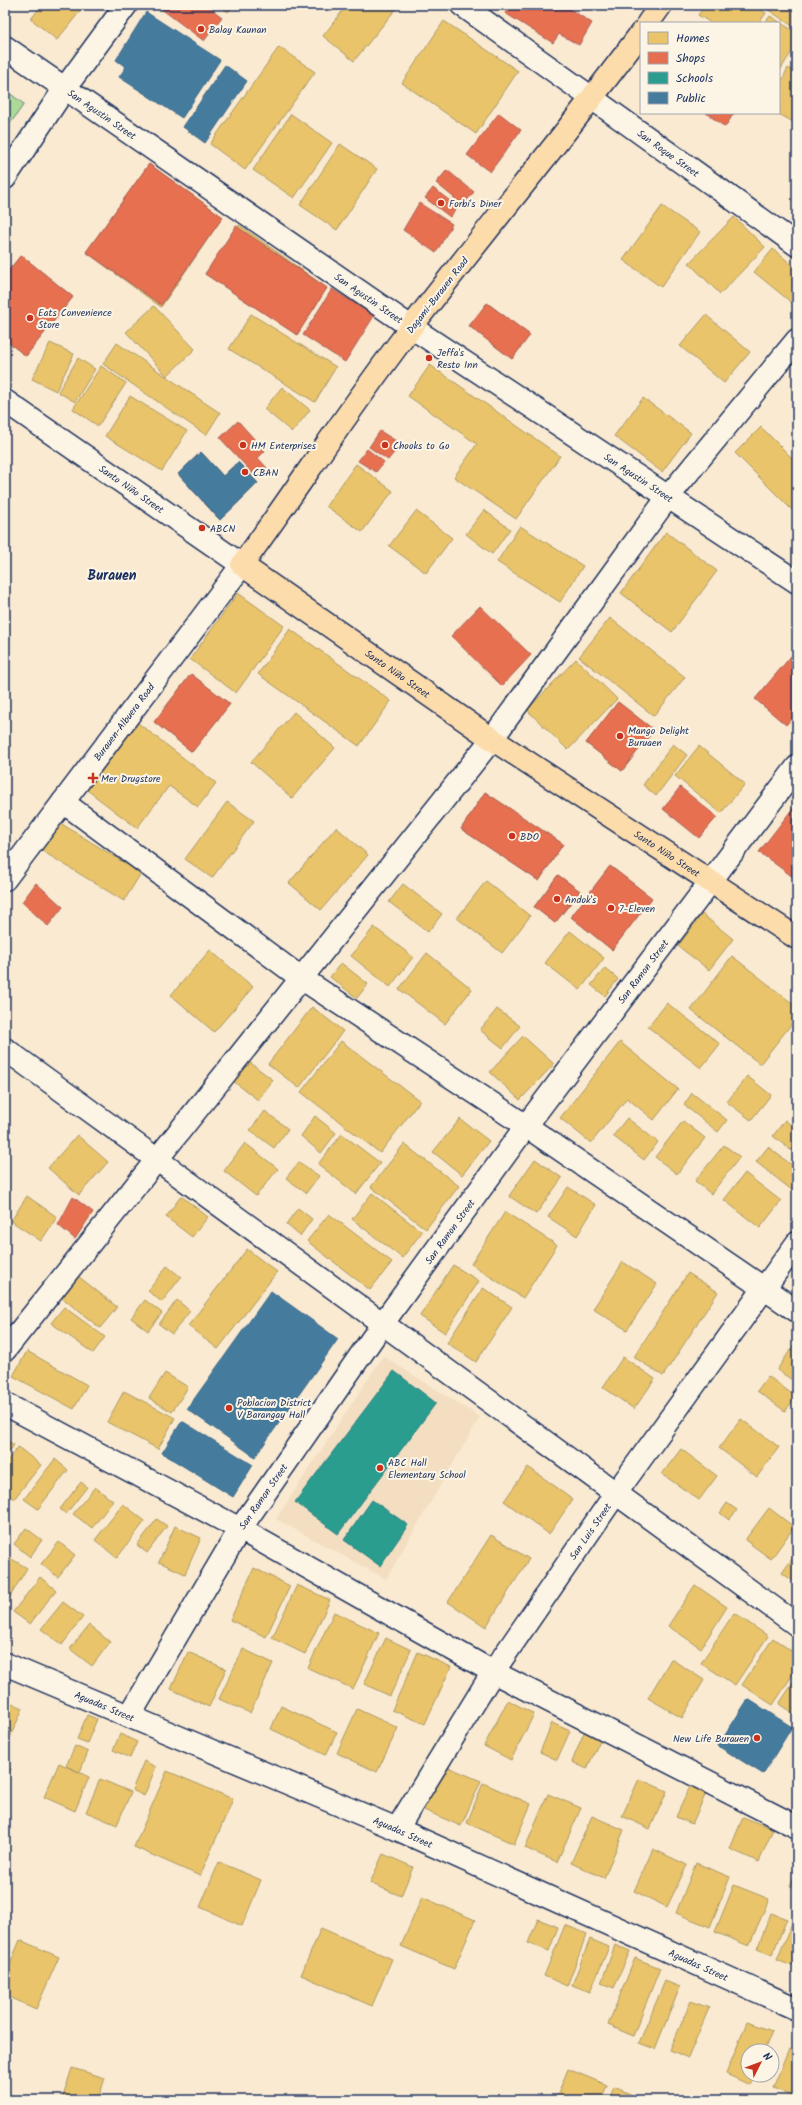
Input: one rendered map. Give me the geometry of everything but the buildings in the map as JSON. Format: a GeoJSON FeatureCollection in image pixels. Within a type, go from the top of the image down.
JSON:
{"type":"FeatureCollection","features":[{"type":"Feature","properties":{"kind":"main road"},"geometry":{"type":"LineString","coordinates":[[649,22],[661,5]]}},
{"type":"Feature","properties":{"kind":"main road","name":"Dagami-Burauen Road"},"geometry":{"type":"LineString","coordinates":[[242,565],[411,328],[516,193],[592,99],[640,34]]}},
{"type":"Feature","properties":{"kind":"main road","name":"Santo Niño Street"},"geometry":{"type":"LineString","coordinates":[[242,565],[303,609],[492,739],[797,938]]}},
{"type":"Feature","properties":{"kind":"street"},"geometry":{"type":"LineString","coordinates":[[5,178],[65,88],[126,5]]}},
{"type":"Feature","properties":{"kind":"street","name":"San Roque Street"},"geometry":{"type":"LineString","coordinates":[[462,5],[797,245]]}},
{"type":"Feature","properties":{"kind":"street","name":"San Agustin Street"},"geometry":{"type":"LineString","coordinates":[[5,47],[411,328],[797,582]]}},
{"type":"Feature","properties":{"kind":"street"},"geometry":{"type":"LineString","coordinates":[[5,1350],[492,739],[668,497],[797,340]]}},
{"type":"Feature","properties":{"kind":"street","name":"Santo Niño Street"},"geometry":{"type":"LineString","coordinates":[[5,401],[242,565]]}},
{"type":"Feature","properties":{"kind":"street","name":"Burauen-Albuera Road"},"geometry":{"type":"LineString","coordinates":[[5,879],[242,565]]}},
{"type":"Feature","properties":{"kind":"street","name":"San Ramon Street"},"geometry":{"type":"LineString","coordinates":[[130,1715],[240,1529],[383,1323],[526,1126],[710,880],[797,767]]}},
{"type":"Feature","properties":{"kind":"street"},"geometry":{"type":"LineString","coordinates":[[63,802],[301,978],[526,1126],[797,1311]]}},
{"type":"Feature","properties":{"kind":"street"},"geometry":{"type":"LineString","coordinates":[[5,1049],[797,1624]]}},
{"type":"Feature","properties":{"kind":"street","name":"San Luis Street"},"geometry":{"type":"LineString","coordinates":[[397,1828],[493,1672],[616,1493],[766,1289],[797,1244]]}},
{"type":"Feature","properties":{"kind":"street"},"geometry":{"type":"LineString","coordinates":[[5,1404],[240,1529],[493,1672],[797,1827]]}},
{"type":"Feature","properties":{"kind":"street","name":"Aguadas Street"},"geometry":{"type":"LineString","coordinates":[[5,1664],[397,1828],[797,2009]]}},
{"type":"Feature","properties":{"kind":"shaded area","name":"ABC Hall Elementary School"},"geometry":{"type":"Polygon","coordinates":[[[383,1356],[480,1417],[386,1579],[276,1519],[383,1356]]]}},
{"type":"Feature","properties":{"kind":"green space"},"geometry":{"type":"Polygon","coordinates":[[[5,90],[24,104],[5,131],[5,90]]]}},
{"type":"Feature","properties":{"kind":"place","name":"Balay Kaunan"},"geometry":{"type":"Point","coordinates":[201,29]}},
{"type":"Feature","properties":{"kind":"place","name":"Forbi's Diner"},"geometry":{"type":"Point","coordinates":[441,203]}},
{"type":"Feature","properties":{"kind":"place","name":"Eats Convenience Store"},"geometry":{"type":"Point","coordinates":[30,318]}},
{"type":"Feature","properties":{"kind":"place","name":"Jeffa's Resto Inn"},"geometry":{"type":"Point","coordinates":[429,358]}},
{"type":"Feature","properties":{"kind":"place","name":"HM Enterprises"},"geometry":{"type":"Point","coordinates":[243,445]}},
{"type":"Feature","properties":{"kind":"place","name":"Chooks to Go"},"geometry":{"type":"Point","coordinates":[385,445]}},
{"type":"Feature","properties":{"kind":"place","name":"CBAN"},"geometry":{"type":"Point","coordinates":[245,472]}},
{"type":"Feature","properties":{"kind":"place","name":"ABCN"},"geometry":{"type":"Point","coordinates":[202,528]}},
{"type":"Feature","properties":{"kind":"place","name":"Mango Delight Buruaen"},"geometry":{"type":"Point","coordinates":[620,736]}},
{"type":"Feature","properties":{"kind":"place","name":"Mer Drugstore"},"geometry":{"type":"Point","coordinates":[93,778]}},
{"type":"Feature","properties":{"kind":"place","name":"BDO"},"geometry":{"type":"Point","coordinates":[512,836]}},
{"type":"Feature","properties":{"kind":"place","name":"Andok's"},"geometry":{"type":"Point","coordinates":[557,899]}},
{"type":"Feature","properties":{"kind":"place","name":"7-Eleven"},"geometry":{"type":"Point","coordinates":[611,908]}},
{"type":"Feature","properties":{"kind":"place","name":"Poblacion District V Barangay Hall"},"geometry":{"type":"Point","coordinates":[229,1408]}},
{"type":"Feature","properties":{"kind":"place","name":"ABC Hall Elementary School"},"geometry":{"type":"Point","coordinates":[380,1468]}},
{"type":"Feature","properties":{"kind":"place","name":"New Life Burauen"},"geometry":{"type":"Point","coordinates":[757,1738]}},
{"type":"Feature","properties":{"kind":"district","name":"Burauen"},"geometry":{"type":"Point","coordinates":[112,575]}}]}
